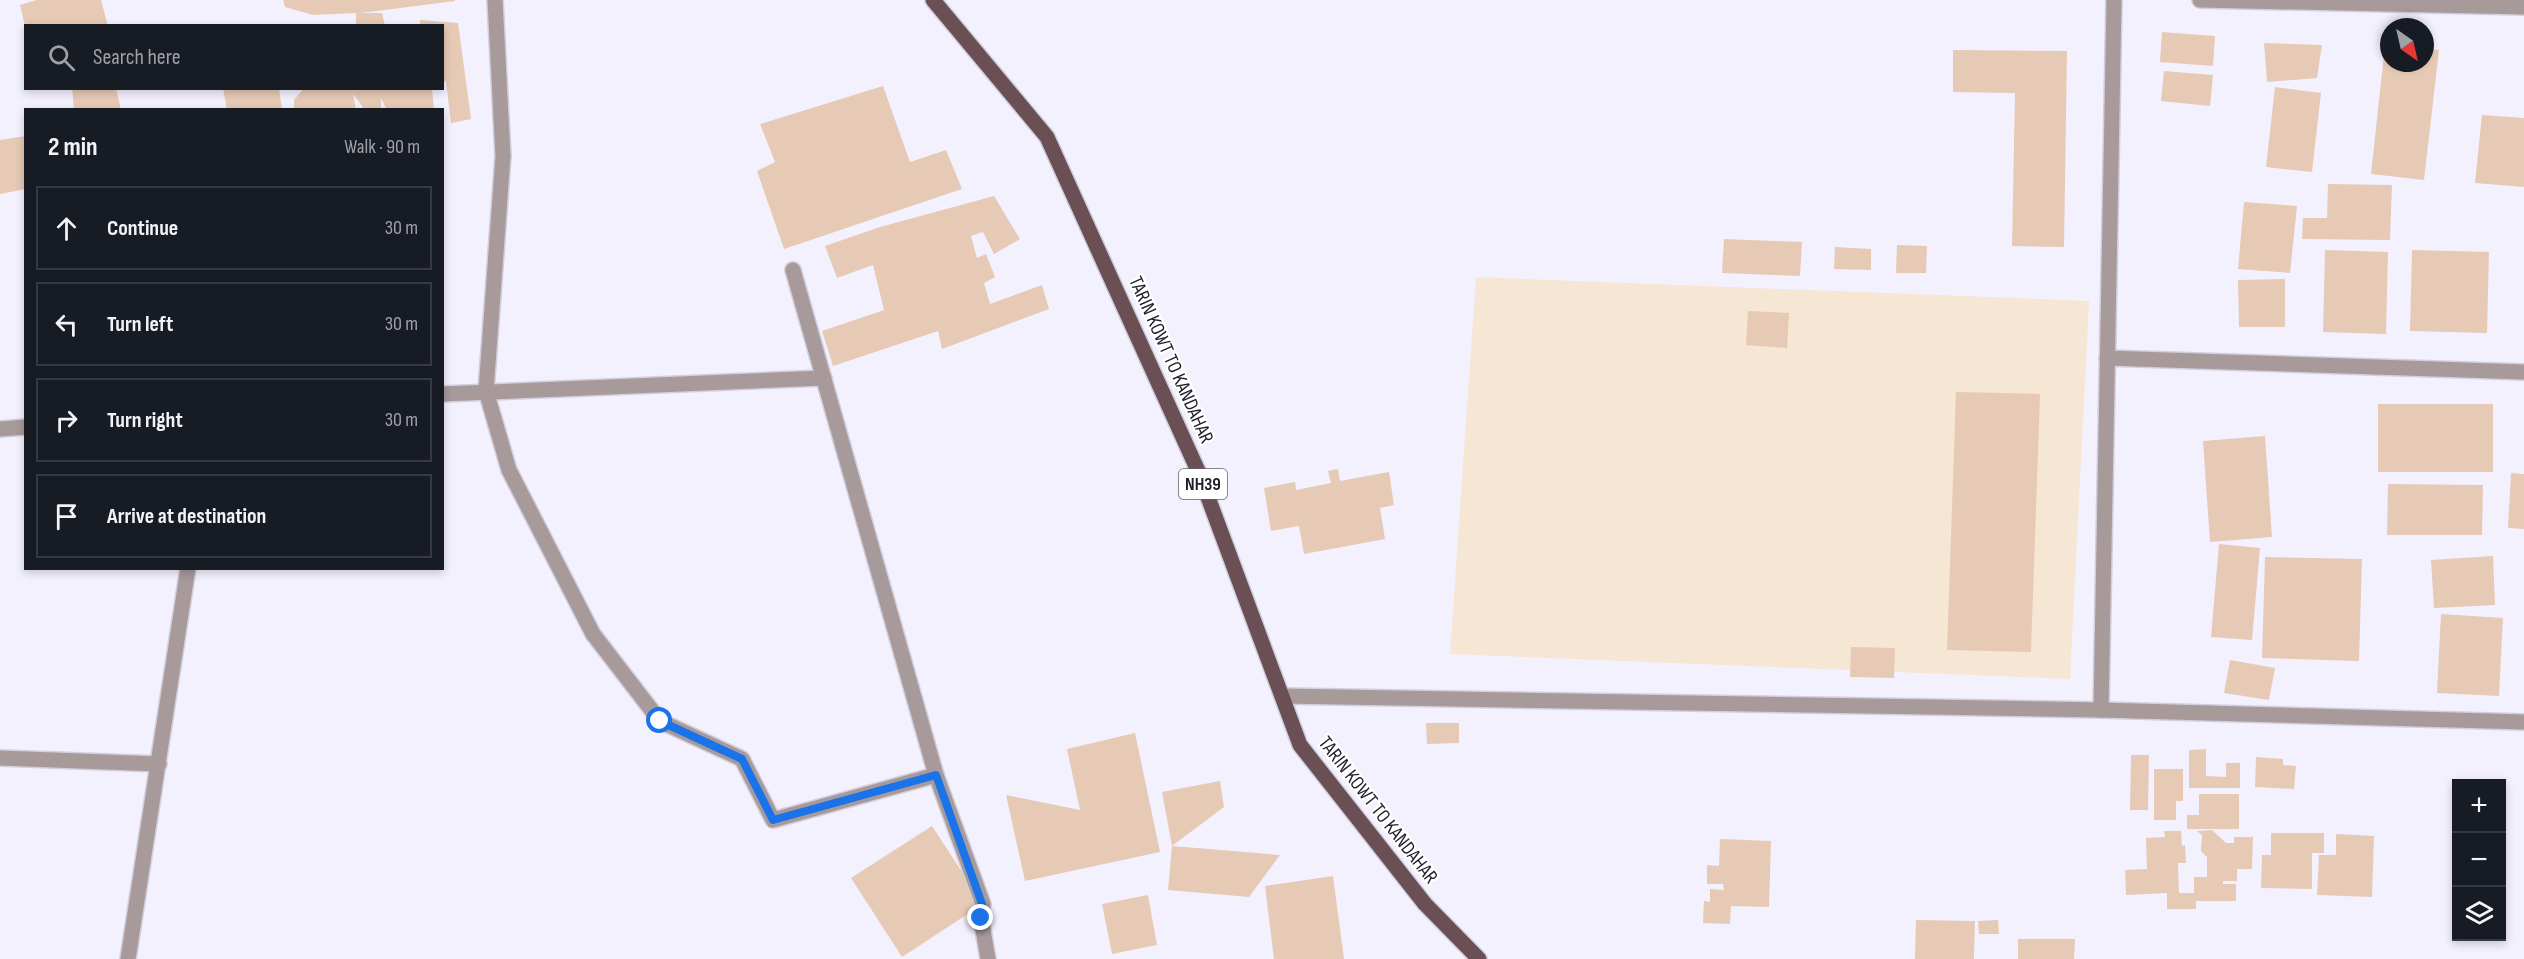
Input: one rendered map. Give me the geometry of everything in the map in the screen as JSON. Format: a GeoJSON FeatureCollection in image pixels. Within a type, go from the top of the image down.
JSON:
{"type":"FeatureCollection","features":[{"type":"Feature","properties":{"kind":"main road","name":"TARIN KOWT TO KANDAHAR"},"geometry":{"type":"LineString","coordinates":[[933,0],[1047,137],[1199,473],[1300,745],[1425,904],[1479,959]]}},
{"type":"Feature","properties":{"kind":"street"},"geometry":{"type":"LineString","coordinates":[[495,0],[503,156],[486,391],[509,470],[593,634],[660,721],[742,759],[773,820],[936,775]]}},
{"type":"Feature","properties":{"kind":"street"},"geometry":{"type":"LineString","coordinates":[[2101,710],[2114,0]]}},
{"type":"Feature","properties":{"kind":"street"},"geometry":{"type":"LineString","coordinates":[[2200,0],[2524,8]]}},
{"type":"Feature","properties":{"kind":"street"},"geometry":{"type":"LineString","coordinates":[[793,270],[936,775],[982,904],[981,918],[988,959]]}},
{"type":"Feature","properties":{"kind":"street"},"geometry":{"type":"LineString","coordinates":[[2106,358],[2524,372]]}},
{"type":"Feature","properties":{"kind":"street"},"geometry":{"type":"LineString","coordinates":[[444,394],[824,378]]}},
{"type":"Feature","properties":{"kind":"street"},"geometry":{"type":"LineString","coordinates":[[0,429],[24,427]]}},
{"type":"Feature","properties":{"kind":"street"},"geometry":{"type":"LineString","coordinates":[[128,959],[188,570]]}},
{"type":"Feature","properties":{"kind":"street"},"geometry":{"type":"LineString","coordinates":[[1282,696],[2101,710],[2524,722]]}},
{"type":"Feature","properties":{"kind":"street"},"geometry":{"type":"LineString","coordinates":[[0,758],[159,764]]}},
{"type":"Feature","properties":{"kind":"shaded area"},"geometry":{"type":"Polygon","coordinates":[[[1476,277],[2089,301],[2070,679],[1450,654],[1476,277]]]}},
{"type":"Feature","properties":{"kind":"building"},"geometry":{"type":"Polygon","coordinates":[[[37,0],[101,0],[107,24],[25,24],[20,5],[37,0]]]}},
{"type":"Feature","properties":{"kind":"building"},"geometry":{"type":"Polygon","coordinates":[[[283,0],[455,0],[361,13],[382,13],[385,24],[356,24],[356,13],[313,15],[285,7],[283,0]]]}},
{"type":"Feature","properties":{"kind":"building"},"geometry":{"type":"Polygon","coordinates":[[[420,20],[458,23],[471,119],[451,123],[446,81],[444,82],[444,24],[420,24],[420,20]]]}},
{"type":"Feature","properties":{"kind":"building"},"geometry":{"type":"Polygon","coordinates":[[[2162,32],[2215,36],[2213,66],[2160,62],[2162,32]]]}},
{"type":"Feature","properties":{"kind":"building"},"geometry":{"type":"Polygon","coordinates":[[[2264,43],[2322,45],[2317,78],[2267,82],[2264,43]]]}},
{"type":"Feature","properties":{"kind":"building"},"geometry":{"type":"Polygon","coordinates":[[[1953,50],[2067,51],[2064,247],[2012,246],[2015,93],[1953,92],[1953,50]]]}},
{"type":"Feature","properties":{"kind":"building"},"geometry":{"type":"Polygon","coordinates":[[[2434,50],[2439,50],[2424,180],[2371,174],[2382,72],[2434,72],[2434,50]]]}},
{"type":"Feature","properties":{"kind":"building"},"geometry":{"type":"Polygon","coordinates":[[[2164,71],[2213,75],[2210,106],[2161,101],[2164,71]]]}},
{"type":"Feature","properties":{"kind":"building"},"geometry":{"type":"Polygon","coordinates":[[[883,86],[910,162],[946,150],[962,189],[784,249],[757,171],[775,162],[760,124],[883,86]]]}},
{"type":"Feature","properties":{"kind":"building"},"geometry":{"type":"Polygon","coordinates":[[[2275,87],[2321,93],[2312,172],[2266,167],[2275,87]]]}},
{"type":"Feature","properties":{"kind":"building"},"geometry":{"type":"Polygon","coordinates":[[[72,90],[116,90],[121,108],[74,108],[72,90]]]}},
{"type":"Feature","properties":{"kind":"building"},"geometry":{"type":"Polygon","coordinates":[[[223,90],[279,90],[282,108],[227,108],[223,90]]]}},
{"type":"Feature","properties":{"kind":"building"},"geometry":{"type":"Polygon","coordinates":[[[302,90],[432,90],[434,108],[386,108],[381,98],[381,108],[364,108],[353,94],[356,108],[294,108],[294,100],[302,90]]]}},
{"type":"Feature","properties":{"kind":"building"},"geometry":{"type":"Polygon","coordinates":[[[2482,115],[2524,118],[2524,187],[2475,183],[2482,115]]]}},
{"type":"Feature","properties":{"kind":"building"},"geometry":{"type":"Polygon","coordinates":[[[24,136],[24,189],[0,194],[0,140],[24,136]]]}},
{"type":"Feature","properties":{"kind":"building"},"geometry":{"type":"Polygon","coordinates":[[[2328,184],[2392,185],[2390,240],[2302,239],[2303,218],[2327,218],[2328,184]]]}},
{"type":"Feature","properties":{"kind":"building"},"geometry":{"type":"Polygon","coordinates":[[[994,196],[1020,239],[994,254],[983,232],[971,236],[977,258],[986,254],[995,277],[984,283],[990,304],[1042,285],[1049,309],[942,349],[938,331],[833,366],[822,331],[884,310],[873,265],[837,278],[825,246],[880,227],[994,196]]]}},
{"type":"Feature","properties":{"kind":"building"},"geometry":{"type":"Polygon","coordinates":[[[2244,202],[2297,206],[2290,273],[2238,269],[2244,202]]]}},
{"type":"Feature","properties":{"kind":"building"},"geometry":{"type":"Polygon","coordinates":[[[1724,239],[1802,242],[1800,276],[1722,273],[1724,239]]]}},
{"type":"Feature","properties":{"kind":"building"},"geometry":{"type":"Polygon","coordinates":[[[1897,245],[1927,246],[1926,273],[1896,273],[1897,245]]]}},
{"type":"Feature","properties":{"kind":"building"},"geometry":{"type":"Polygon","coordinates":[[[1835,247],[1871,249],[1871,270],[1834,269],[1835,247]]]}},
{"type":"Feature","properties":{"kind":"building"},"geometry":{"type":"Polygon","coordinates":[[[2325,250],[2388,252],[2386,334],[2323,332],[2325,250]]]}},
{"type":"Feature","properties":{"kind":"building"},"geometry":{"type":"Polygon","coordinates":[[[2412,250],[2489,252],[2487,333],[2410,331],[2412,250]]]}},
{"type":"Feature","properties":{"kind":"building"},"geometry":{"type":"Polygon","coordinates":[[[2285,279],[2285,327],[2239,327],[2238,280],[2285,279]]]}},
{"type":"Feature","properties":{"kind":"building"},"geometry":{"type":"Polygon","coordinates":[[[1748,311],[1789,313],[1787,348],[1746,345],[1748,311]]]}},
{"type":"Feature","properties":{"kind":"building"},"geometry":{"type":"Polygon","coordinates":[[[1956,392],[2040,394],[2031,652],[1947,650],[1956,392]]]}},
{"type":"Feature","properties":{"kind":"building"},"geometry":{"type":"Polygon","coordinates":[[[2378,404],[2493,404],[2493,472],[2378,472],[2378,404]]]}},
{"type":"Feature","properties":{"kind":"building"},"geometry":{"type":"Polygon","coordinates":[[[2265,436],[2272,537],[2210,542],[2203,441],[2265,436]]]}},
{"type":"Feature","properties":{"kind":"building"},"geometry":{"type":"Polygon","coordinates":[[[1338,469],[1340,481],[1389,472],[1394,505],[1380,508],[1385,539],[1304,554],[1299,526],[1271,531],[1264,488],[1295,482],[1296,490],[1331,483],[1328,471],[1338,469]]]}},
{"type":"Feature","properties":{"kind":"building"},"geometry":{"type":"Polygon","coordinates":[[[2511,473],[2524,474],[2524,529],[2508,528],[2511,473]]]}},
{"type":"Feature","properties":{"kind":"building"},"geometry":{"type":"Polygon","coordinates":[[[2388,484],[2483,485],[2482,535],[2387,535],[2388,484]]]}},
{"type":"Feature","properties":{"kind":"building"},"geometry":{"type":"Polygon","coordinates":[[[2219,544],[2260,548],[2252,640],[2211,637],[2219,544]]]}},
{"type":"Feature","properties":{"kind":"building"},"geometry":{"type":"Polygon","coordinates":[[[2493,556],[2495,605],[2434,608],[2431,560],[2493,556]]]}},
{"type":"Feature","properties":{"kind":"building"},"geometry":{"type":"Polygon","coordinates":[[[2265,557],[2362,559],[2359,661],[2262,658],[2265,557]]]}},
{"type":"Feature","properties":{"kind":"building"},"geometry":{"type":"Polygon","coordinates":[[[2441,614],[2503,618],[2499,696],[2437,693],[2441,614]]]}},
{"type":"Feature","properties":{"kind":"building"},"geometry":{"type":"Polygon","coordinates":[[[1851,647],[1895,648],[1894,678],[1850,677],[1851,647]]]}},
{"type":"Feature","properties":{"kind":"building"},"geometry":{"type":"Polygon","coordinates":[[[2230,660],[2275,668],[2269,700],[2224,693],[2230,660]]]}},
{"type":"Feature","properties":{"kind":"building"},"geometry":{"type":"Polygon","coordinates":[[[1426,723],[1459,723],[1459,743],[1427,744],[1426,723]]]}},
{"type":"Feature","properties":{"kind":"building"},"geometry":{"type":"Polygon","coordinates":[[[1135,733],[1160,852],[1025,881],[1006,795],[1080,810],[1067,749],[1135,733]]]}},
{"type":"Feature","properties":{"kind":"building"},"geometry":{"type":"Polygon","coordinates":[[[2206,749],[2206,776],[2226,777],[2226,763],[2240,763],[2240,788],[2189,788],[2189,750],[2206,749]]]}},
{"type":"Feature","properties":{"kind":"building"},"geometry":{"type":"Polygon","coordinates":[[[2131,755],[2149,755],[2148,810],[2130,810],[2131,755]]]}},
{"type":"Feature","properties":{"kind":"building"},"geometry":{"type":"Polygon","coordinates":[[[2256,757],[2283,759],[2283,765],[2296,766],[2294,789],[2255,787],[2256,757]]]}},
{"type":"Feature","properties":{"kind":"building"},"geometry":{"type":"Polygon","coordinates":[[[2154,769],[2183,769],[2183,801],[2176,801],[2176,820],[2154,820],[2154,769]]]}},
{"type":"Feature","properties":{"kind":"building"},"geometry":{"type":"Polygon","coordinates":[[[1220,781],[1224,807],[1172,846],[1162,792],[1220,781]]]}},
{"type":"Feature","properties":{"kind":"building"},"geometry":{"type":"Polygon","coordinates":[[[2199,794],[2239,794],[2239,829],[2187,829],[2187,815],[2199,815],[2199,794]]]}},
{"type":"Feature","properties":{"kind":"building"},"geometry":{"type":"Polygon","coordinates":[[[932,826],[983,904],[902,957],[851,878],[932,826]]]}},
{"type":"Feature","properties":{"kind":"building"},"geometry":{"type":"Polygon","coordinates":[[[2212,830],[2226,843],[2234,843],[2234,837],[2253,837],[2252,869],[2237,869],[2237,881],[2223,881],[2223,884],[2236,884],[2236,901],[2196,901],[2196,909],[2167,909],[2167,893],[2126,895],[2125,870],[2147,869],[2146,838],[2165,837],[2164,831],[2181,831],[2186,863],[2178,863],[2179,893],[2194,893],[2194,877],[2207,877],[2207,857],[2201,851],[2202,835],[2197,831],[2212,830]]]}},
{"type":"Feature","properties":{"kind":"building"},"geometry":{"type":"Polygon","coordinates":[[[2271,833],[2324,833],[2324,853],[2312,853],[2312,889],[2261,888],[2262,855],[2271,855],[2271,833]]]}},
{"type":"Feature","properties":{"kind":"building"},"geometry":{"type":"Polygon","coordinates":[[[2336,834],[2374,836],[2372,897],[2317,895],[2319,855],[2336,855],[2336,834]]]}},
{"type":"Feature","properties":{"kind":"building"},"geometry":{"type":"Polygon","coordinates":[[[1720,839],[1771,841],[1769,907],[1731,906],[1730,924],[1703,923],[1704,901],[1710,902],[1710,889],[1724,890],[1723,884],[1707,884],[1707,865],[1719,866],[1720,839]]]}},
{"type":"Feature","properties":{"kind":"building"},"geometry":{"type":"Polygon","coordinates":[[[1172,846],[1280,855],[1249,897],[1168,890],[1172,846]]]}},
{"type":"Feature","properties":{"kind":"building"},"geometry":{"type":"Polygon","coordinates":[[[1333,876],[1344,959],[1274,959],[1265,886],[1333,876]]]}},
{"type":"Feature","properties":{"kind":"building"},"geometry":{"type":"Polygon","coordinates":[[[1148,895],[1157,945],[1112,954],[1102,904],[1148,895]]]}},
{"type":"Feature","properties":{"kind":"building"},"geometry":{"type":"Polygon","coordinates":[[[1916,920],[1975,921],[1974,959],[1915,959],[1916,920]]]}},
{"type":"Feature","properties":{"kind":"building"},"geometry":{"type":"Polygon","coordinates":[[[1998,920],[1999,934],[1979,934],[1978,921],[1998,920]]]}},
{"type":"Feature","properties":{"kind":"building"},"geometry":{"type":"Polygon","coordinates":[[[2018,939],[2075,939],[2074,959],[2018,959],[2018,939]]]}},
{"type":"Feature","properties":{"kind":"route"},"geometry":{"type":"LineString","coordinates":[[660,721],[742,759],[773,820],[936,775],[982,904],[981,918]]}}]}
